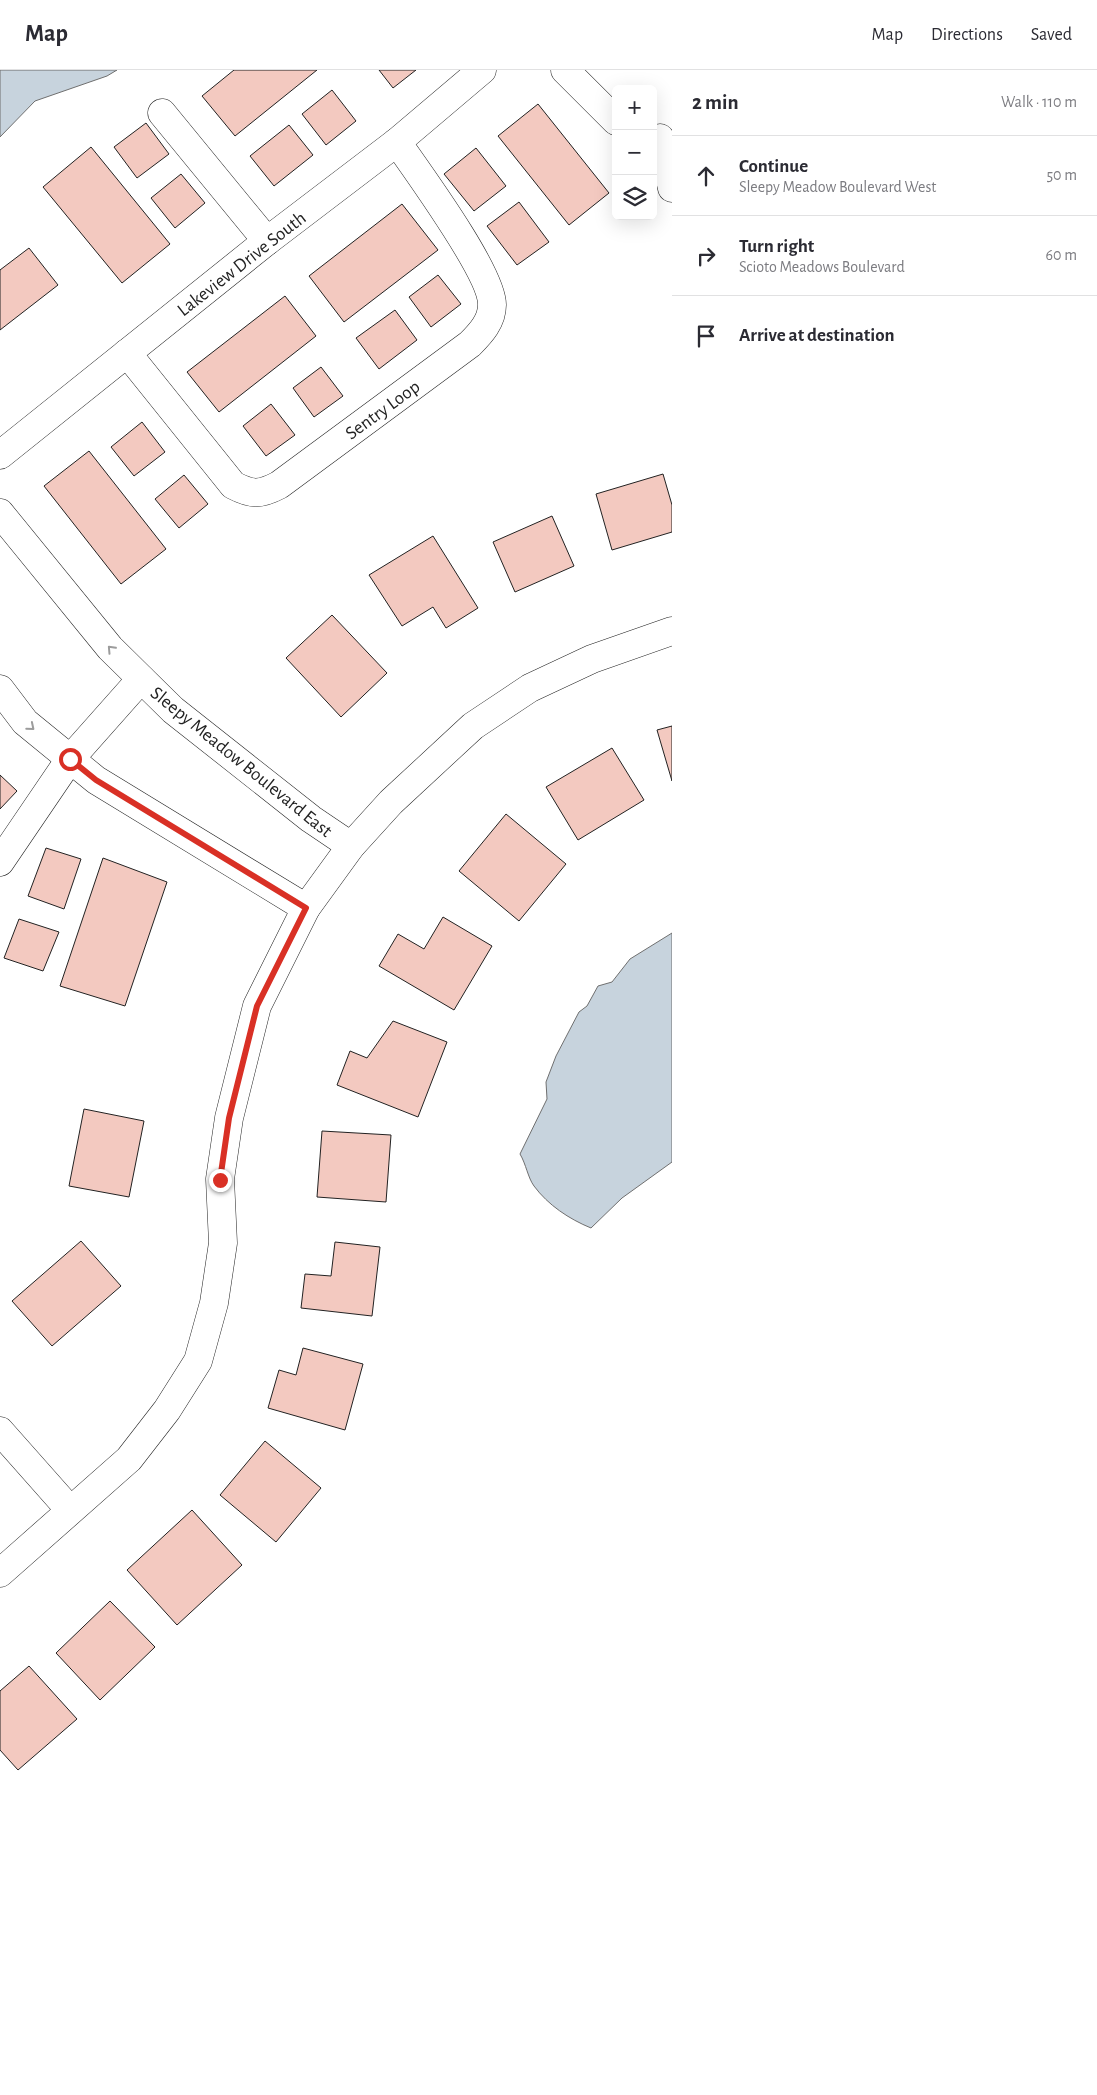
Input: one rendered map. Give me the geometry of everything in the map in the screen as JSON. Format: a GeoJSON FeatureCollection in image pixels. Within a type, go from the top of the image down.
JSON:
{"type":"FeatureCollection","features":[{"type":"Feature","properties":{"kind":"street","name":"Lakeview Drive South"},"geometry":{"type":"LineString","coordinates":[[0,455],[267,241],[397,142],[482,70]]}},
{"type":"Feature","properties":{"kind":"street"},"geometry":{"type":"LineString","coordinates":[[565,70],[612,117]]}},
{"type":"Feature","properties":{"kind":"street"},"geometry":{"type":"LineString","coordinates":[[162,113],[267,241]]}},
{"type":"Feature","properties":{"kind":"street"},"geometry":{"type":"LineString","coordinates":[[662,137],[672,188]]}},
{"type":"Feature","properties":{"kind":"street","name":"Sentry Loop"},"geometry":{"type":"LineString","coordinates":[[127,354],[232,486],[248,493],[264,492],[279,485],[470,344],[486,327],[490,312],[492,304],[486,282],[442,206],[397,142]]}},
{"type":"Feature","properties":{"kind":"street","name":"Sleepy Meadow Boulevard East"},"geometry":{"type":"LineString","coordinates":[[0,513],[110,648],[173,710],[311,819],[351,846]]}},
{"type":"Feature","properties":{"kind":"street"},"geometry":{"type":"LineString","coordinates":[[0,1573],[128,1459],[167,1410],[198,1361],[214,1303],[223,1243],[220,1180],[229,1118],[257,1006],[306,908],[351,846],[391,802],[473,726],[530,688],[592,659],[672,631]]}},
{"type":"Feature","properties":{"kind":"street"},"geometry":{"type":"LineString","coordinates":[[0,862],[70,759],[141,679]]}},
{"type":"Feature","properties":{"kind":"street"},"geometry":{"type":"LineString","coordinates":[[0,689],[25,722],[96,780],[306,908]]}},
{"type":"Feature","properties":{"kind":"street"},"geometry":{"type":"LineString","coordinates":[[0,1430],[70,1510]]}},
{"type":"Feature","properties":{"kind":"shaded area"},"geometry":{"type":"Polygon","coordinates":[[[0,70],[117,70],[107,76],[35,101],[0,137],[0,70]]]}},
{"type":"Feature","properties":{"kind":"shaded area"},"geometry":{"type":"Polygon","coordinates":[[[672,933],[672,1162],[622,1198],[591,1228],[567,1216],[540,1193],[532,1183],[520,1154],[547,1099],[546,1082],[556,1056],[579,1012],[587,1006],[598,986],[612,982],[630,959],[672,933]]]}},
{"type":"Feature","properties":{"kind":"building"},"geometry":{"type":"Polygon","coordinates":[[[234,70],[317,70],[235,136],[202,96],[234,70]]]}},
{"type":"Feature","properties":{"kind":"building"},"geometry":{"type":"Polygon","coordinates":[[[379,70],[416,70],[393,88],[379,70]]]}},
{"type":"Feature","properties":{"kind":"building"},"geometry":{"type":"Polygon","coordinates":[[[332,90],[356,121],[326,145],[302,114],[332,90]]]}},
{"type":"Feature","properties":{"kind":"building"},"geometry":{"type":"Polygon","coordinates":[[[538,104],[609,193],[569,225],[498,136],[538,104]]]}},
{"type":"Feature","properties":{"kind":"building"},"geometry":{"type":"Polygon","coordinates":[[[146,123],[169,154],[137,178],[114,147],[146,123]]]}},
{"type":"Feature","properties":{"kind":"building"},"geometry":{"type":"Polygon","coordinates":[[[289,125],[313,155],[274,186],[250,156],[289,125]]]}},
{"type":"Feature","properties":{"kind":"building"},"geometry":{"type":"Polygon","coordinates":[[[91,147],[170,244],[122,283],[43,187],[91,147]]]}},
{"type":"Feature","properties":{"kind":"building"},"geometry":{"type":"Polygon","coordinates":[[[476,148],[506,186],[474,211],[444,174],[476,148]]]}},
{"type":"Feature","properties":{"kind":"building"},"geometry":{"type":"Polygon","coordinates":[[[181,174],[205,203],[175,228],[151,198],[181,174]]]}},
{"type":"Feature","properties":{"kind":"building"},"geometry":{"type":"Polygon","coordinates":[[[519,202],[549,242],[517,265],[487,226],[519,202]]]}},
{"type":"Feature","properties":{"kind":"building"},"geometry":{"type":"Polygon","coordinates":[[[402,204],[438,250],[344,322],[309,276],[402,204]]]}},
{"type":"Feature","properties":{"kind":"building"},"geometry":{"type":"Polygon","coordinates":[[[29,248],[58,285],[0,330],[0,270],[29,248]]]}},
{"type":"Feature","properties":{"kind":"building"},"geometry":{"type":"Polygon","coordinates":[[[438,275],[461,304],[431,327],[409,297],[438,275]]]}},
{"type":"Feature","properties":{"kind":"building"},"geometry":{"type":"Polygon","coordinates":[[[285,296],[316,336],[219,412],[187,372],[285,296]]]}},
{"type":"Feature","properties":{"kind":"building"},"geometry":{"type":"Polygon","coordinates":[[[395,310],[417,340],[379,369],[356,338],[395,310]]]}},
{"type":"Feature","properties":{"kind":"building"},"geometry":{"type":"Polygon","coordinates":[[[321,367],[343,396],[314,417],[293,388],[321,367]]]}},
{"type":"Feature","properties":{"kind":"building"},"geometry":{"type":"Polygon","coordinates":[[[271,404],[295,435],[266,456],[243,426],[271,404]]]}},
{"type":"Feature","properties":{"kind":"building"},"geometry":{"type":"Polygon","coordinates":[[[142,422],[165,452],[134,476],[111,447],[142,422]]]}},
{"type":"Feature","properties":{"kind":"building"},"geometry":{"type":"Polygon","coordinates":[[[89,451],[166,549],[121,584],[44,486],[89,451]]]}},
{"type":"Feature","properties":{"kind":"building"},"geometry":{"type":"Polygon","coordinates":[[[663,474],[672,505],[672,532],[612,550],[596,494],[663,474]]]}},
{"type":"Feature","properties":{"kind":"building"},"geometry":{"type":"Polygon","coordinates":[[[184,475],[208,504],[179,528],[155,499],[184,475]]]}},
{"type":"Feature","properties":{"kind":"building"},"geometry":{"type":"Polygon","coordinates":[[[552,516],[574,566],[515,592],[493,542],[552,516]]]}},
{"type":"Feature","properties":{"kind":"building"},"geometry":{"type":"Polygon","coordinates":[[[433,536],[478,608],[446,628],[433,607],[402,626],[369,575],[433,536]]]}},
{"type":"Feature","properties":{"kind":"building"},"geometry":{"type":"Polygon","coordinates":[[[332,615],[387,673],[341,717],[286,658],[332,615]]]}},
{"type":"Feature","properties":{"kind":"building"},"geometry":{"type":"Polygon","coordinates":[[[672,726],[672,781],[657,730],[672,726]]]}},
{"type":"Feature","properties":{"kind":"building"},"geometry":{"type":"Polygon","coordinates":[[[612,748],[644,800],[578,840],[546,787],[612,748]]]}},
{"type":"Feature","properties":{"kind":"building"},"geometry":{"type":"Polygon","coordinates":[[[0,775],[17,791],[0,809],[0,775]]]}},
{"type":"Feature","properties":{"kind":"building"},"geometry":{"type":"Polygon","coordinates":[[[506,814],[566,864],[519,921],[459,871],[506,814]]]}},
{"type":"Feature","properties":{"kind":"building"},"geometry":{"type":"Polygon","coordinates":[[[46,848],[81,859],[64,909],[28,896],[46,848]]]}},
{"type":"Feature","properties":{"kind":"building"},"geometry":{"type":"Polygon","coordinates":[[[103,858],[167,882],[125,1006],[60,986],[103,858]]]}},
{"type":"Feature","properties":{"kind":"building"},"geometry":{"type":"Polygon","coordinates":[[[443,917],[492,946],[454,1010],[379,966],[398,934],[424,949],[443,917]]]}},
{"type":"Feature","properties":{"kind":"building"},"geometry":{"type":"Polygon","coordinates":[[[19,919],[59,932],[43,971],[4,958],[19,919]]]}},
{"type":"Feature","properties":{"kind":"building"},"geometry":{"type":"Polygon","coordinates":[[[393,1021],[447,1042],[418,1117],[337,1085],[350,1051],[367,1058],[393,1021]]]}},
{"type":"Feature","properties":{"kind":"building"},"geometry":{"type":"Polygon","coordinates":[[[84,1109],[144,1121],[129,1197],[69,1186],[84,1109]]]}},
{"type":"Feature","properties":{"kind":"building"},"geometry":{"type":"Polygon","coordinates":[[[322,1131],[391,1135],[386,1202],[317,1197],[322,1131]]]}},
{"type":"Feature","properties":{"kind":"building"},"geometry":{"type":"Polygon","coordinates":[[[81,1241],[121,1286],[52,1346],[12,1301],[81,1241]]]}},
{"type":"Feature","properties":{"kind":"building"},"geometry":{"type":"Polygon","coordinates":[[[335,1242],[380,1247],[372,1316],[301,1308],[305,1274],[331,1276],[335,1242]]]}},
{"type":"Feature","properties":{"kind":"building"},"geometry":{"type":"Polygon","coordinates":[[[303,1348],[363,1364],[345,1430],[268,1408],[279,1370],[296,1375],[303,1348]]]}},
{"type":"Feature","properties":{"kind":"building"},"geometry":{"type":"Polygon","coordinates":[[[265,1441],[321,1488],[276,1542],[220,1495],[265,1441]]]}},
{"type":"Feature","properties":{"kind":"building"},"geometry":{"type":"Polygon","coordinates":[[[192,1510],[242,1565],[177,1625],[127,1570],[192,1510]]]}},
{"type":"Feature","properties":{"kind":"building"},"geometry":{"type":"Polygon","coordinates":[[[110,1601],[155,1647],[100,1700],[56,1653],[110,1601]]]}},
{"type":"Feature","properties":{"kind":"building"},"geometry":{"type":"Polygon","coordinates":[[[29,1666],[77,1719],[18,1770],[0,1750],[0,1691],[29,1666]]]}},
{"type":"Feature","properties":{"kind":"route"},"geometry":{"type":"LineString","coordinates":[[70,759],[96,780],[306,908],[257,1006],[229,1118],[220,1180]]}}]}
